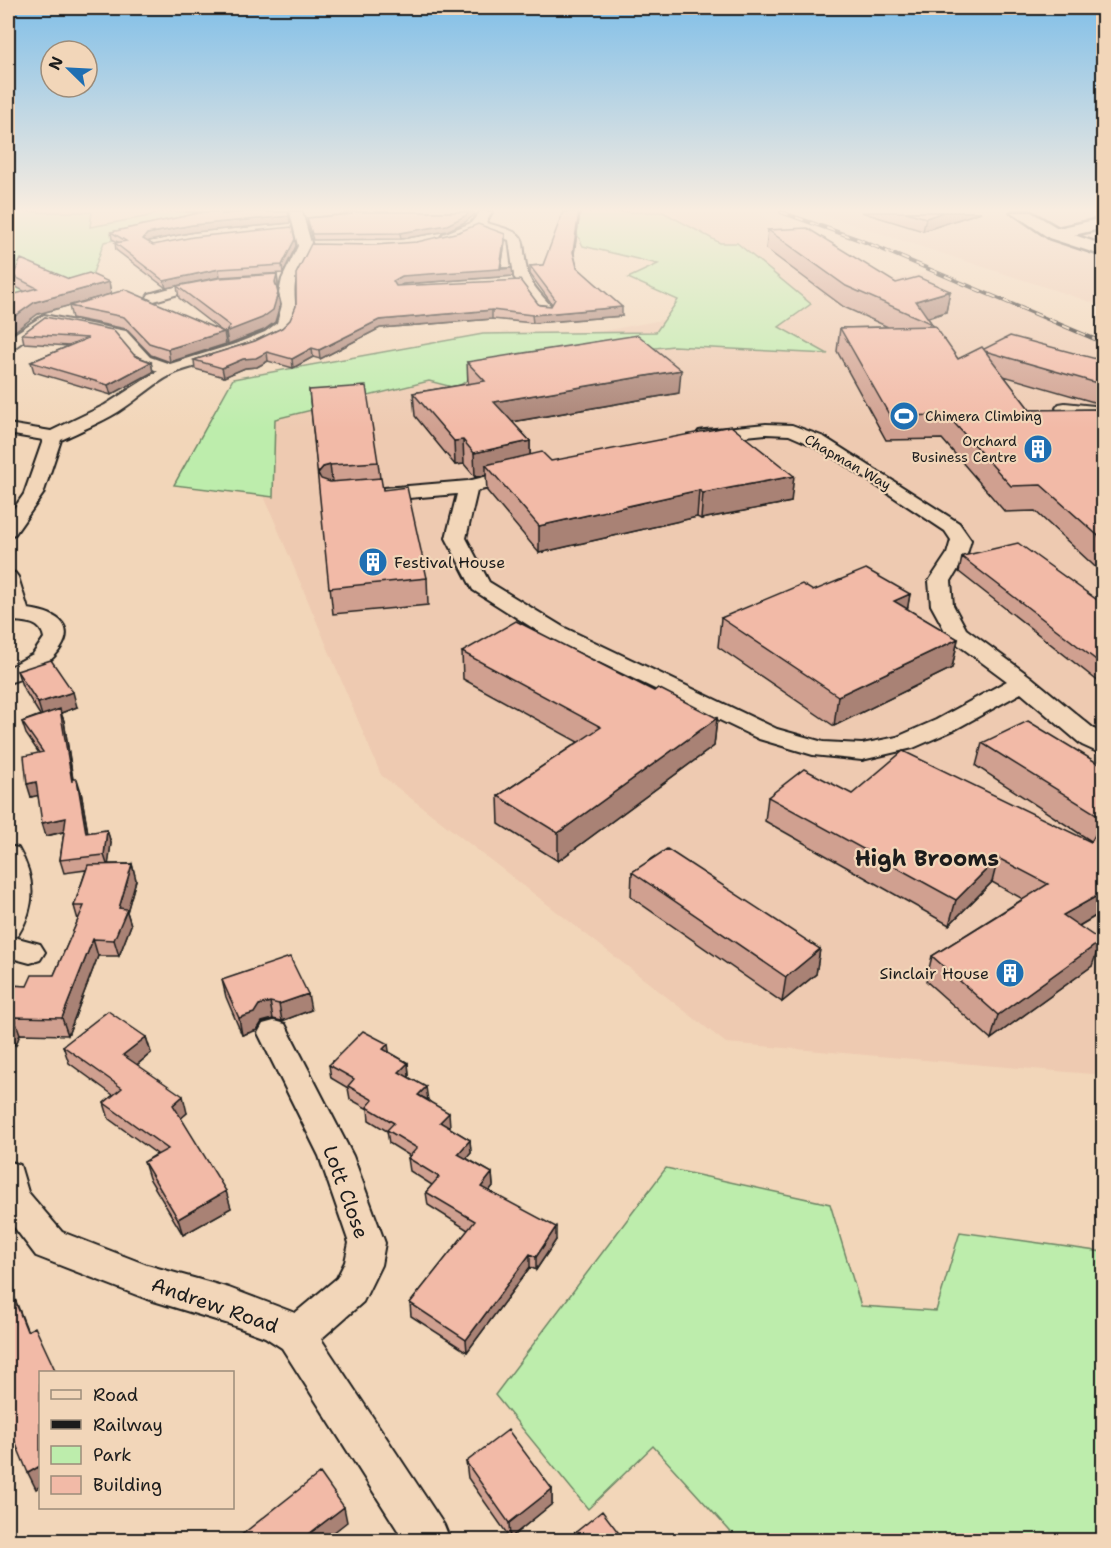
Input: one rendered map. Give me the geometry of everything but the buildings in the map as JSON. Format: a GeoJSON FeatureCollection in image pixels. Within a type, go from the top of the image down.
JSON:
{"type":"FeatureCollection","features":[{"type":"Feature","properties":{"kind":"street"},"geometry":{"type":"LineString","coordinates":[[154,297],[206,284]]}},
{"type":"Feature","properties":{"kind":"street"},"geometry":{"type":"LineString","coordinates":[[8,429],[53,437],[111,409],[171,369],[270,335],[283,326],[288,311],[286,293],[288,284]]}},
{"type":"Feature","properties":{"kind":"street"},"geometry":{"type":"LineString","coordinates":[[520,284],[538,304]]}},
{"type":"Feature","properties":{"kind":"street"},"geometry":{"type":"LineString","coordinates":[[8,345],[44,319],[76,310]]}},
{"type":"Feature","properties":{"kind":"street"},"geometry":{"type":"LineString","coordinates":[[44,319],[121,333],[126,343],[145,361],[171,369]]}},
{"type":"Feature","properties":{"kind":"street"},"geometry":{"type":"LineString","coordinates":[[1065,408],[1104,412]]}},
{"type":"Feature","properties":{"kind":"street","name":"Chapman Way"},"geometry":{"type":"LineString","coordinates":[[692,436],[766,429],[792,430],[818,441],[847,458],[952,527],[961,540],[957,554],[940,582],[942,604],[957,633],[1023,682],[1091,740],[1104,747]]}},
{"type":"Feature","properties":{"kind":"street"},"geometry":{"type":"LineString","coordinates":[[8,530],[33,494],[53,437]]}},
{"type":"Feature","properties":{"kind":"street"},"geometry":{"type":"LineString","coordinates":[[356,496],[468,487],[540,469]]}},
{"type":"Feature","properties":{"kind":"street"},"geometry":{"type":"LineString","coordinates":[[468,487],[456,538],[480,586],[555,632],[768,734],[822,750],[862,752],[914,739],[945,725],[1023,682]]}},
{"type":"Feature","properties":{"kind":"street"},"geometry":{"type":"LineString","coordinates":[[8,577],[13,614],[34,617],[47,623],[54,631],[56,641],[50,652],[39,662],[8,676]]}},
{"type":"Feature","properties":{"kind":"street"},"geometry":{"type":"LineString","coordinates":[[8,855],[17,886],[18,910],[8,928]]}},
{"type":"Feature","properties":{"kind":"street","name":"Lott Close"},"geometry":{"type":"LineString","coordinates":[[274,1033],[336,1156],[367,1243],[363,1265],[350,1290],[296,1335]]}},
{"type":"Feature","properties":{"kind":"street","name":"Andrew Road"},"geometry":{"type":"LineString","coordinates":[[8,1176],[12,1198],[49,1244],[147,1282],[229,1306],[278,1324],[296,1335],[429,1540]]}},
{"type":"Feature","properties":{"kind":"shaded area"},"geometry":{"type":"Polygon","coordinates":[[[750,284],[959,284],[1103,342],[1103,1075],[726,1043],[381,775],[225,403],[767,300],[750,284]]]}},
{"type":"Feature","properties":{"kind":"shaded area"},"geometry":{"type":"Polygon","coordinates":[[[1036,284],[1103,284],[1103,306],[1036,284]]]}},
{"type":"Feature","properties":{"kind":"green space"},"geometry":{"type":"Polygon","coordinates":[[[8,284],[76,284],[8,300],[8,284]]]}},
{"type":"Feature","properties":{"kind":"green space"},"geometry":{"type":"Polygon","coordinates":[[[642,284],[787,284],[811,304],[779,327],[828,354],[673,346],[486,367],[456,388],[429,381],[275,419],[273,497],[174,485],[233,379],[483,334],[656,332],[678,300],[642,284]]]}},
{"type":"Feature","properties":{"kind":"green space"},"geometry":{"type":"Polygon","coordinates":[[[666,1168],[830,1204],[861,1306],[936,1311],[960,1232],[1103,1252],[1103,1540],[738,1540],[653,1446],[588,1509],[495,1395],[666,1168]]]}},
{"type":"Feature","properties":{"kind":"railway"},"geometry":{"type":"LineString","coordinates":[[965,284],[1104,343]]}},
{"type":"Feature","properties":{"kind":"place","name":"Chimera Climbing"},"geometry":{"type":"Point","coordinates":[904,416]}},
{"type":"Feature","properties":{"kind":"place","name":"Orchard Business Centre"},"geometry":{"type":"Point","coordinates":[1038,449]}},
{"type":"Feature","properties":{"kind":"place","name":"Festival House"},"geometry":{"type":"Point","coordinates":[373,562]}},
{"type":"Feature","properties":{"kind":"place","name":"Sinclair House"},"geometry":{"type":"Point","coordinates":[1010,973]}},
{"type":"Feature","properties":{"kind":"district","name":"High Brooms"},"geometry":{"type":"Point","coordinates":[927,858]}}]}
